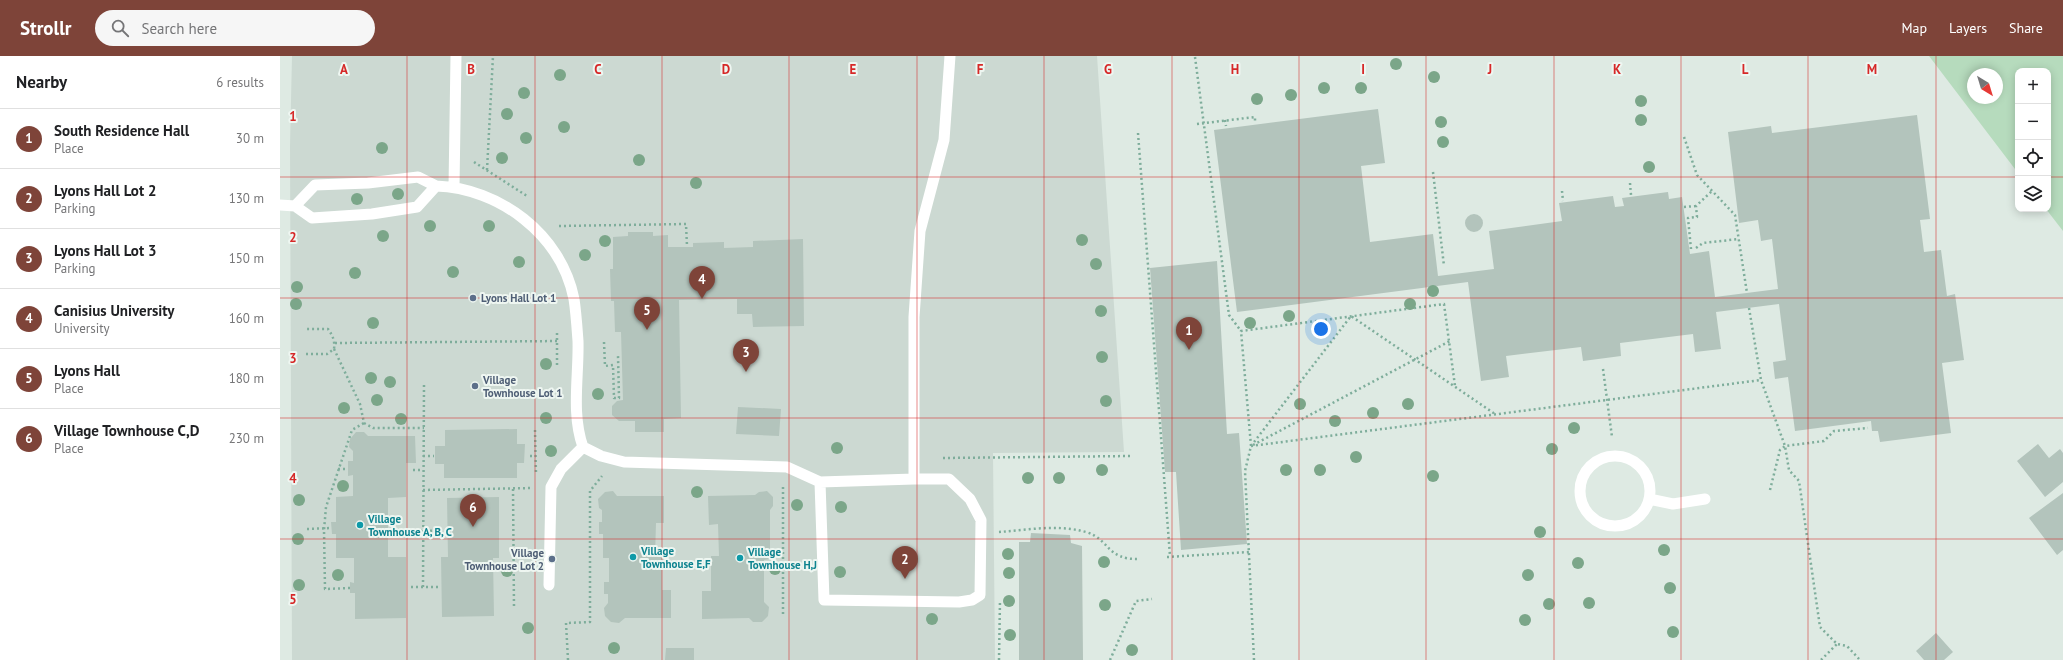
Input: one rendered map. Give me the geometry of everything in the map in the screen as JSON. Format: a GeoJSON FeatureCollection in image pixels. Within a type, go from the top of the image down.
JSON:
{"type":"FeatureCollection","features":[{"type":"Feature","properties":{"kind":"lane"},"geometry":{"type":"LineString","coordinates":[[454,187],[456,56]]}},
{"type":"Feature","properties":{"kind":"lane"},"geometry":{"type":"LineString","coordinates":[[914,479],[914,317],[920,231],[944,140],[950,56]]}},
{"type":"Feature","properties":{"kind":"lane"},"geometry":{"type":"LineString","coordinates":[[295,206],[315,185],[368,183],[418,177],[436,186],[454,187],[497,201],[524,218],[546,240],[564,269],[574,304],[578,341],[576,387],[578,434],[583,447],[600,456],[624,462],[787,467],[820,482],[949,479],[970,499],[981,520],[980,595],[972,600],[959,602],[824,600],[820,482]]}},
{"type":"Feature","properties":{"kind":"lane"},"geometry":{"type":"LineString","coordinates":[[280,205],[295,206],[312,218],[372,214],[417,207],[436,186]]}},
{"type":"Feature","properties":{"kind":"lane"},"geometry":{"type":"LineString","coordinates":[[549,585],[551,487],[561,468],[583,447]]}},
{"type":"Feature","properties":{"kind":"lane"},"geometry":{"type":"LineString","coordinates":[[1609,456],[1621,456],[1632,460],[1641,467],[1647,476],[1650,488],[1649,499],[1640,516],[1633,522],[1613,527],[1602,524],[1592,518],[1584,509],[1580,499],[1579,487],[1582,476],[1589,466],[1598,460],[1609,456]]}},
{"type":"Feature","properties":{"kind":"lane"},"geometry":{"type":"LineString","coordinates":[[1649,499],[1672,504],[1705,499]]}},
{"type":"Feature","properties":{"kind":"path"},"geometry":{"type":"LineString","coordinates":[[487,170],[494,56]]}},
{"type":"Feature","properties":{"kind":"path"},"geometry":{"type":"LineString","coordinates":[[1195,57],[1229,315],[1241,331],[1251,446],[1245,471],[1254,660]]}},
{"type":"Feature","properties":{"kind":"path"},"geometry":{"type":"LineString","coordinates":[[1197,124],[1255,117],[1255,122]]}},
{"type":"Feature","properties":{"kind":"path"},"geometry":{"type":"LineString","coordinates":[[1225,120],[1226,126]]}},
{"type":"Feature","properties":{"kind":"path"},"geometry":{"type":"LineString","coordinates":[[1138,133],[1168,557],[1249,552]]}},
{"type":"Feature","properties":{"kind":"path"},"geometry":{"type":"LineString","coordinates":[[1684,137],[1697,175],[1735,215],[1747,293]]}},
{"type":"Feature","properties":{"kind":"path"},"geometry":{"type":"LineString","coordinates":[[1433,172],[1444,266]]}},
{"type":"Feature","properties":{"kind":"path"},"geometry":{"type":"LineString","coordinates":[[1630,183],[1631,195]]}},
{"type":"Feature","properties":{"kind":"path"},"geometry":{"type":"LineString","coordinates":[[1562,191],[1563,201]]}},
{"type":"Feature","properties":{"kind":"path"},"geometry":{"type":"LineString","coordinates":[[1684,207],[1696,206],[1712,191]]}},
{"type":"Feature","properties":{"kind":"path"},"geometry":{"type":"LineString","coordinates":[[1691,249],[1688,218],[1697,217],[1696,206]]}},
{"type":"Feature","properties":{"kind":"path"},"geometry":{"type":"LineString","coordinates":[[559,226],[686,224],[687,246]]}},
{"type":"Feature","properties":{"kind":"path"},"geometry":{"type":"LineString","coordinates":[[1696,248],[1704,243],[1739,238]]}},
{"type":"Feature","properties":{"kind":"path"},"geometry":{"type":"LineString","coordinates":[[1241,331],[1444,304],[1455,386]]}},
{"type":"Feature","properties":{"kind":"path"},"geometry":{"type":"LineString","coordinates":[[1749,308],[1761,380],[1785,446],[1789,470],[1798,481],[1820,627],[1837,644],[1847,646],[1859,658]]}},
{"type":"Feature","properties":{"kind":"path"},"geometry":{"type":"LineString","coordinates":[[1351,316],[1496,414]]}},
{"type":"Feature","properties":{"kind":"path"},"geometry":{"type":"LineString","coordinates":[[1251,446],[1351,316]]}},
{"type":"Feature","properties":{"kind":"path"},"geometry":{"type":"LineString","coordinates":[[557,328],[557,370]]}},
{"type":"Feature","properties":{"kind":"path"},"geometry":{"type":"LineString","coordinates":[[306,329],[328,329],[333,335],[335,343],[334,350],[360,404],[364,423],[373,428],[424,428]]}},
{"type":"Feature","properties":{"kind":"path"},"geometry":{"type":"LineString","coordinates":[[1251,446],[1450,341]]}},
{"type":"Feature","properties":{"kind":"path"},"geometry":{"type":"LineString","coordinates":[[335,343],[557,342]]}},
{"type":"Feature","properties":{"kind":"path"},"geometry":{"type":"LineString","coordinates":[[604,342],[605,366],[613,365],[614,398],[619,398],[618,356]]}},
{"type":"Feature","properties":{"kind":"path"},"geometry":{"type":"LineString","coordinates":[[306,354],[328,354],[334,350]]}},
{"type":"Feature","properties":{"kind":"path"},"geometry":{"type":"LineString","coordinates":[[1603,369],[1612,437]]}},
{"type":"Feature","properties":{"kind":"path"},"geometry":{"type":"LineString","coordinates":[[1251,446],[1761,380]]}},
{"type":"Feature","properties":{"kind":"path"},"geometry":{"type":"LineString","coordinates":[[423,587],[424,385]]}},
{"type":"Feature","properties":{"kind":"path"},"geometry":{"type":"LineString","coordinates":[[350,588],[325,589],[324,530],[326,507],[352,430],[364,423]]}},
{"type":"Feature","properties":{"kind":"path"},"geometry":{"type":"LineString","coordinates":[[1770,490],[1780,450],[1785,446],[1824,441],[1834,431],[1868,428]]}},
{"type":"Feature","properties":{"kind":"path"},"geometry":{"type":"LineString","coordinates":[[535,430],[536,480]]}},
{"type":"Feature","properties":{"kind":"path"},"geometry":{"type":"LineString","coordinates":[[423,456],[434,456]]}},
{"type":"Feature","properties":{"kind":"path"},"geometry":{"type":"LineString","coordinates":[[530,456],[536,456]]}},
{"type":"Feature","properties":{"kind":"path"},"geometry":{"type":"LineString","coordinates":[[914,459],[1131,456]]}},
{"type":"Feature","properties":{"kind":"path"},"geometry":{"type":"LineString","coordinates":[[338,469],[348,469]]}},
{"type":"Feature","properties":{"kind":"path"},"geometry":{"type":"LineString","coordinates":[[413,470],[423,470]]}},
{"type":"Feature","properties":{"kind":"path"},"geometry":{"type":"LineString","coordinates":[[568,660],[566,623],[590,622],[590,491],[603,476]]}},
{"type":"Feature","properties":{"kind":"path"},"geometry":{"type":"LineString","coordinates":[[783,482],[783,614]]}},
{"type":"Feature","properties":{"kind":"path"},"geometry":{"type":"LineString","coordinates":[[423,490],[536,488]]}},
{"type":"Feature","properties":{"kind":"path"},"geometry":{"type":"LineString","coordinates":[[513,489],[514,608]]}},
{"type":"Feature","properties":{"kind":"path"},"geometry":{"type":"LineString","coordinates":[[307,529],[324,530],[332,528]]}},
{"type":"Feature","properties":{"kind":"path"},"geometry":{"type":"LineString","coordinates":[[996,533],[1060,528],[1086,532],[1094,535],[1110,551],[1123,559],[1139,559]]}},
{"type":"Feature","properties":{"kind":"path"},"geometry":{"type":"LineString","coordinates":[[395,530],[442,531]]}},
{"type":"Feature","properties":{"kind":"path"},"geometry":{"type":"LineString","coordinates":[[412,587],[438,587]]}},
{"type":"Feature","properties":{"kind":"path"},"geometry":{"type":"LineString","coordinates":[[1110,660],[1136,601],[1152,599]]}},
{"type":"Feature","properties":{"kind":"path"},"geometry":{"type":"LineString","coordinates":[[1821,660],[1837,644]]}},
{"type":"Feature","properties":{"kind":"shaded area"},"geometry":{"type":"Polygon","coordinates":[[[292,56],[1097,56],[1124,452],[993,453],[995,660],[292,660],[290,146],[292,56]]]}},
{"type":"Feature","properties":{"kind":"green space"},"geometry":{"type":"Polygon","coordinates":[[[1929,56],[2063,56],[2063,231],[2048,212],[2051,212],[2051,68],[2015,68],[2015,169],[1929,56]]]}},
{"type":"Feature","properties":{"kind":"building"},"geometry":{"type":"Polygon","coordinates":[[[1378,109],[1385,163],[1361,166],[1370,242],[1433,234],[1438,276],[1494,269],[1489,231],[1562,221],[1559,203],[1613,196],[1615,207],[1624,206],[1622,198],[1668,192],[1669,199],[1682,197],[1690,254],[1709,251],[1715,297],[1778,289],[1772,239],[1761,241],[1758,220],[1739,223],[1728,132],[1771,126],[1772,133],[1917,115],[1930,219],[1920,220],[1924,252],[1941,250],[1947,296],[1955,294],[1964,360],[1942,363],[1951,433],[1880,442],[1878,431],[1872,431],[1871,421],[1795,431],[1788,377],[1775,379],[1773,362],[1786,360],[1779,304],[1716,312],[1721,349],[1695,352],[1693,334],[1620,343],[1621,356],[1583,361],[1581,347],[1506,356],[1509,377],[1481,381],[1468,282],[1237,312],[1214,130],[1378,109]]]}},
{"type":"Feature","properties":{"kind":"building"},"geometry":{"type":"Polygon","coordinates":[[[1470,214],[1478,214],[1483,219],[1481,230],[1478,232],[1470,232],[1465,227],[1465,219],[1470,214]]]}},
{"type":"Feature","properties":{"kind":"building"},"geometry":{"type":"Polygon","coordinates":[[[628,232],[653,232],[653,236],[668,235],[668,247],[693,247],[693,243],[724,242],[724,248],[753,247],[753,241],[803,239],[804,326],[753,327],[752,314],[737,314],[737,299],[679,300],[681,418],[664,419],[664,432],[635,432],[635,421],[619,421],[612,415],[612,406],[617,401],[623,400],[621,332],[615,332],[614,301],[611,301],[610,269],[613,269],[613,237],[628,236],[628,232]]]}},
{"type":"Feature","properties":{"kind":"building"},"geometry":{"type":"Polygon","coordinates":[[[1217,261],[1227,434],[1239,433],[1247,544],[1181,550],[1176,472],[1165,472],[1150,268],[1217,261]]]}},
{"type":"Feature","properties":{"kind":"building"},"geometry":{"type":"Polygon","coordinates":[[[738,407],[781,409],[779,436],[736,434],[738,407]]]}},
{"type":"Feature","properties":{"kind":"building"},"geometry":{"type":"Polygon","coordinates":[[[517,429],[517,444],[525,444],[524,463],[517,463],[517,478],[444,478],[444,464],[435,464],[435,446],[445,446],[445,430],[517,429]]]}},
{"type":"Feature","properties":{"kind":"building","name":"Village Townhouse A, B, C"},"geometry":{"type":"Polygon","coordinates":[[[356,432],[364,432],[368,436],[415,436],[416,463],[406,463],[406,497],[388,498],[388,557],[406,557],[406,618],[355,619],[355,593],[350,593],[350,582],[354,583],[354,558],[336,558],[336,534],[332,534],[331,522],[336,522],[336,497],[353,496],[353,475],[348,476],[348,461],[353,461],[353,451],[349,447],[350,439],[356,432]]]}},
{"type":"Feature","properties":{"kind":"building"},"geometry":{"type":"Polygon","coordinates":[[[2038,444],[2049,458],[2060,449],[2063,453],[2063,482],[2045,497],[2017,461],[2038,444]]]}},
{"type":"Feature","properties":{"kind":"building","name":"Village Townhouse E,F"},"geometry":{"type":"Polygon","coordinates":[[[613,491],[617,496],[664,496],[664,523],[656,523],[655,556],[662,556],[662,590],[671,590],[671,618],[625,618],[619,623],[611,622],[605,616],[604,608],[608,603],[608,594],[604,594],[604,582],[609,582],[609,558],[603,558],[603,534],[599,534],[599,522],[602,522],[602,510],[599,508],[598,499],[605,492],[613,491]]]}},
{"type":"Feature","properties":{"kind":"building","name":"Village Townhouse H,J"},"geometry":{"type":"Polygon","coordinates":[[[767,491],[773,497],[773,506],[770,510],[770,559],[764,560],[764,602],[769,607],[768,616],[762,622],[753,622],[749,618],[702,619],[702,591],[711,591],[711,556],[719,556],[718,524],[709,525],[708,496],[755,495],[759,492],[767,491]]]}},
{"type":"Feature","properties":{"kind":"building"},"geometry":{"type":"Polygon","coordinates":[[[2063,493],[2063,550],[2057,555],[2029,518],[2063,493]]]}},
{"type":"Feature","properties":{"kind":"building"},"geometry":{"type":"Polygon","coordinates":[[[499,497],[499,558],[493,558],[494,616],[442,617],[441,557],[448,557],[447,498],[499,497]]]}},
{"type":"Feature","properties":{"kind":"building"},"geometry":{"type":"Polygon","coordinates":[[[1031,533],[1070,535],[1071,543],[1082,546],[1083,660],[1019,660],[1019,542],[1030,542],[1031,533]]]}},
{"type":"Feature","properties":{"kind":"building"},"geometry":{"type":"Polygon","coordinates":[[[1936,633],[1953,652],[1944,660],[1924,660],[1916,651],[1936,633]]]}},
{"type":"Feature","properties":{"kind":"building"},"geometry":{"type":"Polygon","coordinates":[[[666,648],[694,648],[694,660],[665,660],[666,648]]]}},
{"type":"Feature","properties":{"kind":"place","name":"Lyons Hall Lot 1"},"geometry":{"type":"Point","coordinates":[473,298]}},
{"type":"Feature","properties":{"kind":"place","name":"Canisius University"},"geometry":{"type":"Point","coordinates":[702,299]}},
{"type":"Feature","properties":{"kind":"place","name":"Lyons Hall"},"geometry":{"type":"Point","coordinates":[647,330]}},
{"type":"Feature","properties":{"kind":"place","name":"South Residence Hall"},"geometry":{"type":"Point","coordinates":[1189,350]}},
{"type":"Feature","properties":{"kind":"place","name":"Lyons Hall Lot 3"},"geometry":{"type":"Point","coordinates":[746,372]}},
{"type":"Feature","properties":{"kind":"place","name":"Village Townhouse Lot 1"},"geometry":{"type":"Point","coordinates":[475,386]}},
{"type":"Feature","properties":{"kind":"place","name":"Village Townhouse A, B, C"},"geometry":{"type":"Point","coordinates":[360,525]}},
{"type":"Feature","properties":{"kind":"place","name":"Village Townhouse C,D"},"geometry":{"type":"Point","coordinates":[473,527]}},
{"type":"Feature","properties":{"kind":"place","name":"Village Townhouse E,F"},"geometry":{"type":"Point","coordinates":[633,557]}},
{"type":"Feature","properties":{"kind":"place","name":"Village Townhouse H,J"},"geometry":{"type":"Point","coordinates":[740,558]}},
{"type":"Feature","properties":{"kind":"place","name":"Village Townhouse Lot 2"},"geometry":{"type":"Point","coordinates":[552,559]}},
{"type":"Feature","properties":{"kind":"place","name":"Lyons Hall Lot 2"},"geometry":{"type":"Point","coordinates":[905,579]}}]}
